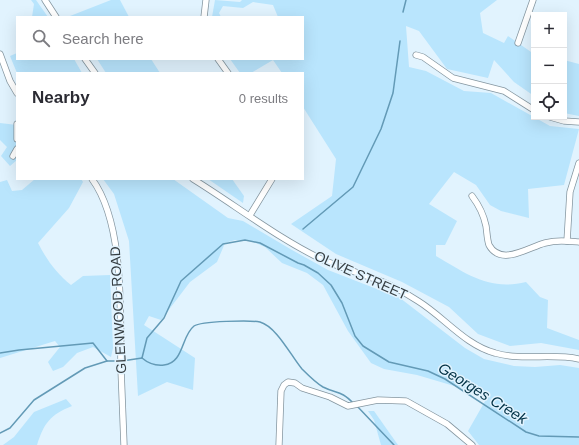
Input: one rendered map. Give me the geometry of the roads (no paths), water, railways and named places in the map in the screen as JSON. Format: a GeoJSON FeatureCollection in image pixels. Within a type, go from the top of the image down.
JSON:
{"type":"FeatureCollection","features":[{"type":"Feature","properties":{"kind":"street"},"geometry":{"type":"LineString","coordinates":[[45,0],[55,16]]}},
{"type":"Feature","properties":{"kind":"street"},"geometry":{"type":"LineString","coordinates":[[204,16],[206,0]]}},
{"type":"Feature","properties":{"kind":"street"},"geometry":{"type":"LineString","coordinates":[[518,43],[533,0]]}},
{"type":"Feature","properties":{"kind":"street"},"geometry":{"type":"LineString","coordinates":[[0,54],[16,91]]}},
{"type":"Feature","properties":{"kind":"street"},"geometry":{"type":"LineString","coordinates":[[416,55],[423,57],[452,78],[504,91],[531,108]]}},
{"type":"Feature","properties":{"kind":"street"},"geometry":{"type":"LineString","coordinates":[[86,60],[94,72]]}},
{"type":"Feature","properties":{"kind":"street"},"geometry":{"type":"LineString","coordinates":[[219,60],[227,72]]}},
{"type":"Feature","properties":{"kind":"street"},"geometry":{"type":"LineString","coordinates":[[0,72],[5,68]]}},
{"type":"Feature","properties":{"kind":"street"},"geometry":{"type":"LineString","coordinates":[[560,120],[579,122]]}},
{"type":"Feature","properties":{"kind":"street"},"geometry":{"type":"LineString","coordinates":[[13,156],[16,152]]}},
{"type":"Feature","properties":{"kind":"street"},"geometry":{"type":"LineString","coordinates":[[567,241],[570,192],[579,163]]}},
{"type":"Feature","properties":{"kind":"street","name":"GLENWOOD ROAD"},"geometry":{"type":"LineString","coordinates":[[93,180],[106,205],[114,238],[121,352],[124,445]]}},
{"type":"Feature","properties":{"kind":"street","name":"OLIVE STREET"},"geometry":{"type":"LineString","coordinates":[[195,180],[322,259],[384,283],[419,302],[444,320],[463,337],[481,348],[511,356],[552,356],[579,359]]}},
{"type":"Feature","properties":{"kind":"street"},"geometry":{"type":"LineString","coordinates":[[250,215],[271,180]]}},
{"type":"Feature","properties":{"kind":"street"},"geometry":{"type":"LineString","coordinates":[[472,196],[484,218],[490,245],[497,253],[508,256],[524,252],[544,243],[567,241],[579,242]]}},
{"type":"Feature","properties":{"kind":"street"},"geometry":{"type":"LineString","coordinates":[[280,445],[281,391],[284,385],[288,382],[296,383],[302,388],[348,406],[396,399],[406,401],[447,424],[472,445]]}},
{"type":"Feature","properties":{"kind":"waterway"},"geometry":{"type":"LineString","coordinates":[[403,12],[406,0]]}},
{"type":"Feature","properties":{"kind":"waterway"},"geometry":{"type":"LineString","coordinates":[[303,229],[353,187],[381,129],[393,93],[400,41]]}},
{"type":"Feature","properties":{"kind":"waterway","name":"Georges Creek"},"geometry":{"type":"LineString","coordinates":[[142,358],[147,338],[164,318],[181,281],[223,244],[245,240],[260,243],[318,273],[331,285],[342,303],[355,336],[363,346],[389,362],[428,371],[445,379],[526,432],[539,436],[579,437]]}},
{"type":"Feature","properties":{"kind":"waterway"},"geometry":{"type":"LineString","coordinates":[[142,358],[155,365],[170,363],[179,354],[190,330],[198,324],[226,321],[260,322],[266,325],[278,336],[302,369],[312,379],[323,387],[342,394],[354,404]]}},
{"type":"Feature","properties":{"kind":"waterway","name":"Georges Creek"},"geometry":{"type":"LineString","coordinates":[[0,353],[93,343],[107,361]]}},
{"type":"Feature","properties":{"kind":"waterway","name":"Georges Creek"},"geometry":{"type":"LineString","coordinates":[[122,361],[142,358]]}},
{"type":"Feature","properties":{"kind":"waterway"},"geometry":{"type":"LineString","coordinates":[[0,433],[10,428],[34,400],[85,368],[107,361],[118,361]]}},
{"type":"Feature","properties":{"kind":"waterway"},"geometry":{"type":"LineString","coordinates":[[357,406],[394,445]]}}]}
